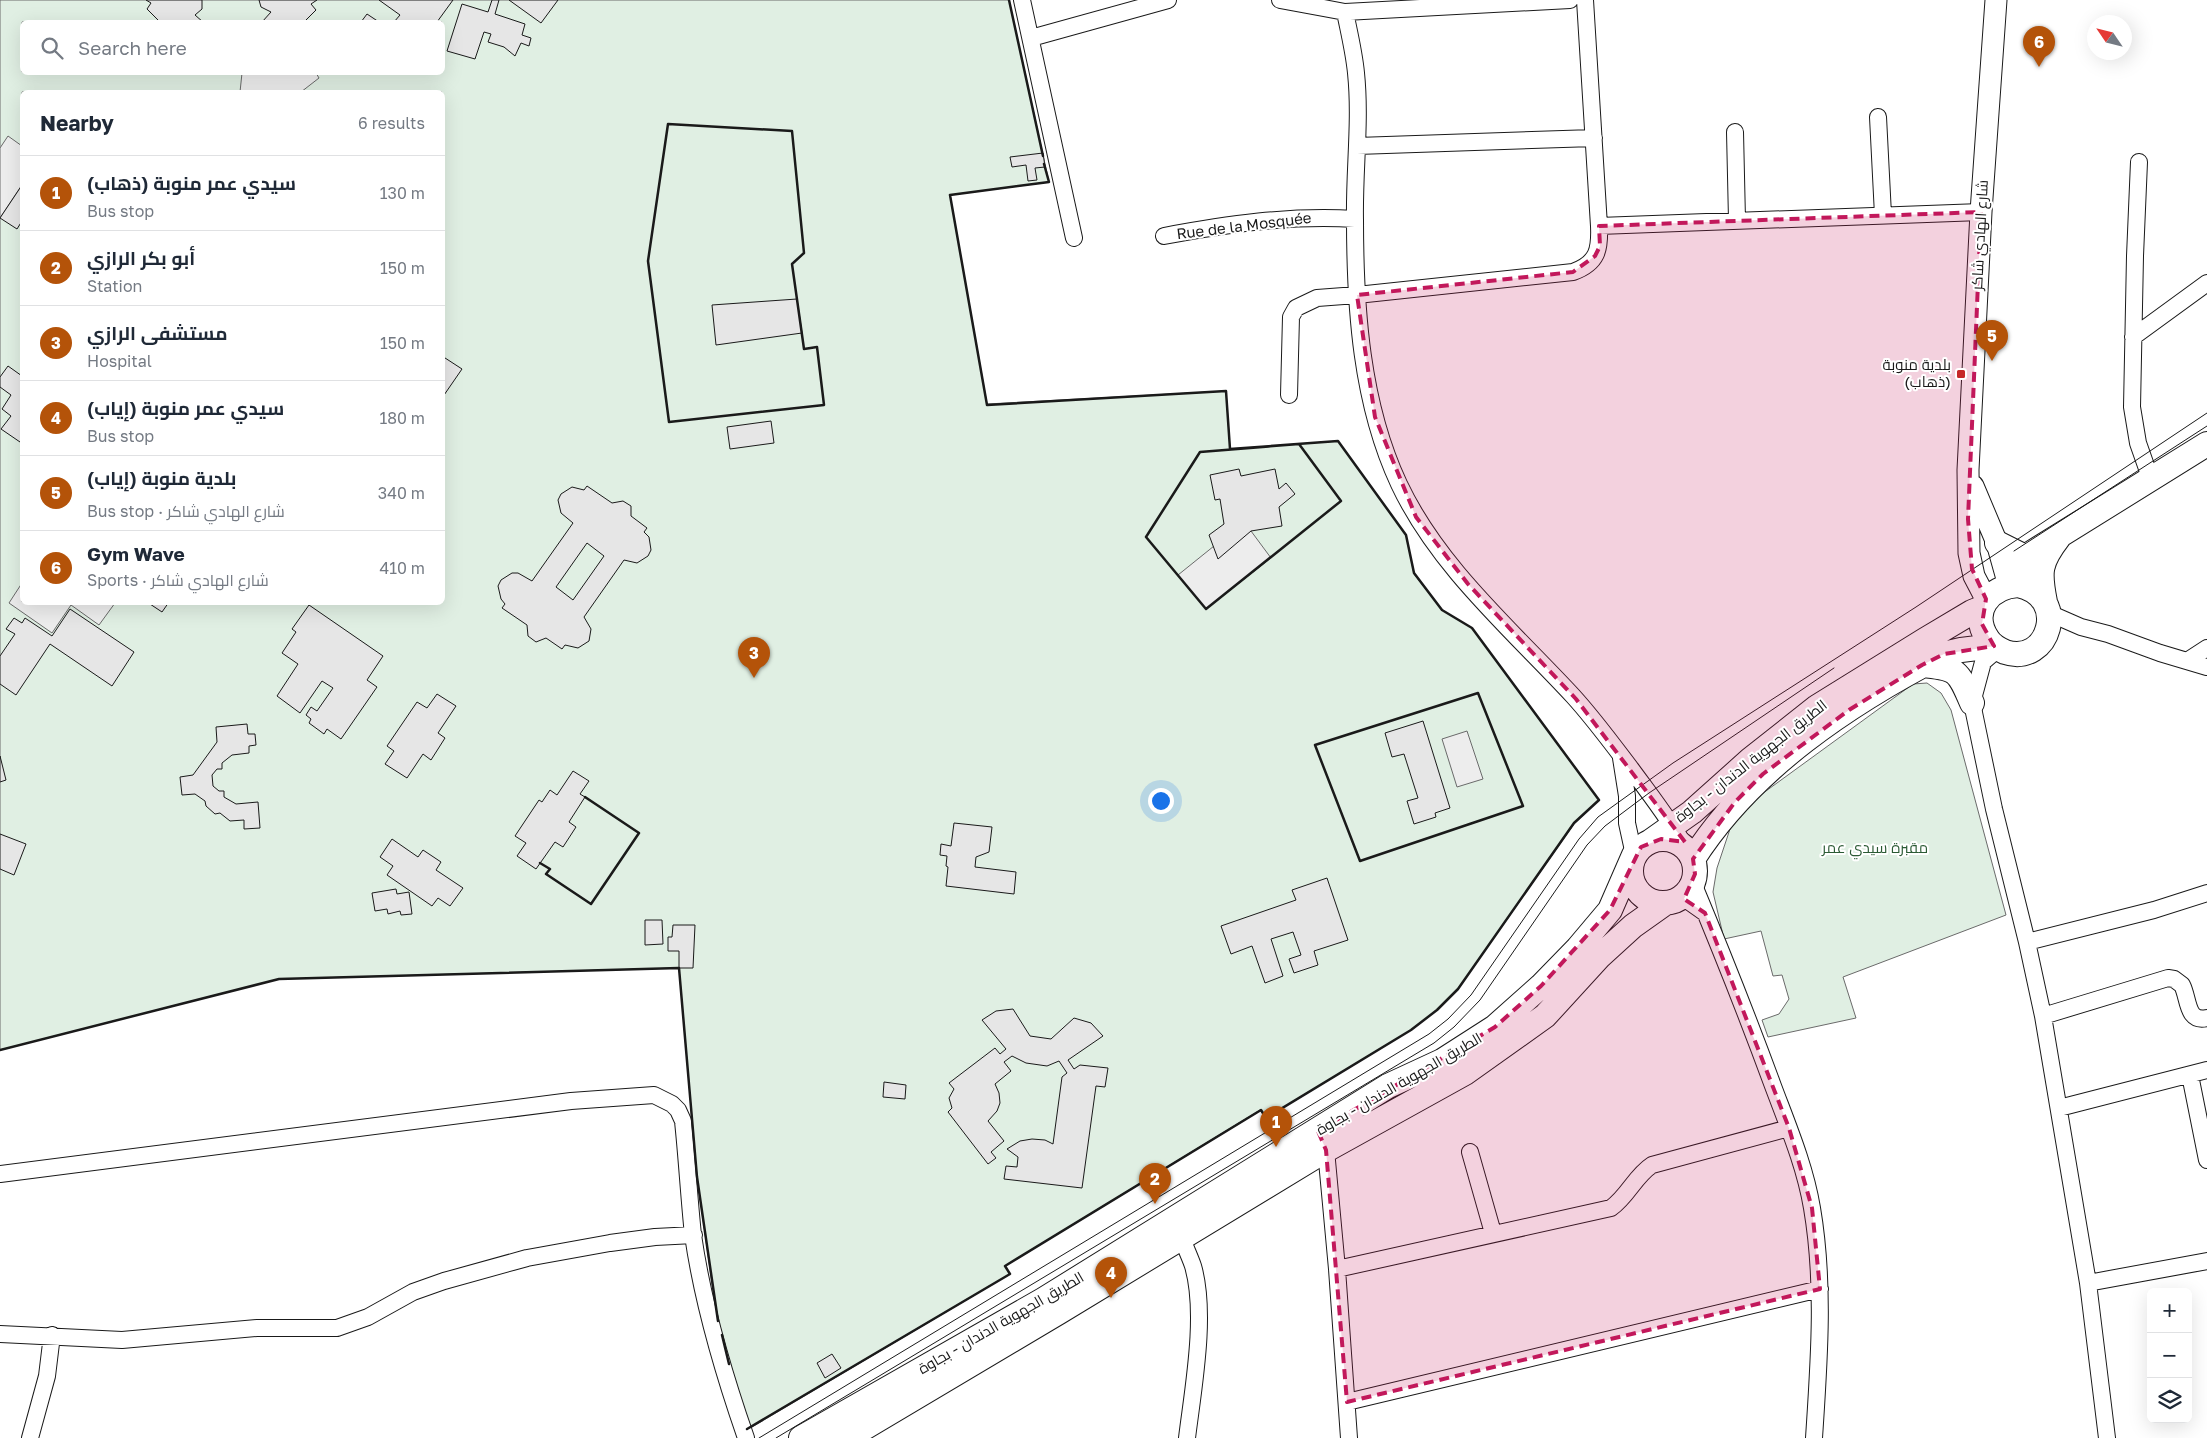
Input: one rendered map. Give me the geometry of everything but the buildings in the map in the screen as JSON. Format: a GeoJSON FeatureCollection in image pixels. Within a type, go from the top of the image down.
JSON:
{"type":"FeatureCollection","features":[{"type":"Feature","properties":{"kind":"main road"},"geometry":{"type":"LineString","coordinates":[[2014,586],[2025,557],[2207,444]]}},
{"type":"Feature","properties":{"kind":"main road"},"geometry":{"type":"LineString","coordinates":[[2047,608],[2034,591],[2014,586],[2001,589],[1984,604],[1982,624],[1984,632],[1996,648],[2018,654],[2028,652],[2044,639],[2048,631],[2047,608],[2040,576],[2047,557],[2063,532]]}},
{"type":"Feature","properties":{"kind":"main road"},"geometry":{"type":"LineString","coordinates":[[1997,543],[2025,557]]}},
{"type":"Feature","properties":{"kind":"main road","name":"الطريق الجهوية الدندان - بجاوة"},"geometry":{"type":"LineString","coordinates":[[801,1438],[842,1431],[892,1412],[1182,1238],[1322,1140],[1388,1086],[1442,1061],[1502,1021],[1541,986],[1578,948],[1610,910],[1643,848],[1672,824],[1692,812],[1750,760],[1817,707],[1984,604]]}},
{"type":"Feature","properties":{"kind":"main road","name":"الطريق الجهوية الدندان - بجاوة"},"geometry":{"type":"LineString","coordinates":[[1689,853],[1708,836],[1735,802],[1763,774],[1849,710],[1922,665],[1944,654],[1961,650],[1996,648]]}},
{"type":"Feature","properties":{"kind":"main road"},"geometry":{"type":"LineString","coordinates":[[1922,665],[1948,667],[1958,674],[1972,703]]}},
{"type":"Feature","properties":{"kind":"main road"},"geometry":{"type":"LineString","coordinates":[[1669,902],[1645,899],[1633,884],[1631,864],[1643,848],[1661,839],[1672,840],[1689,853],[1695,874],[1693,882]]}},
{"type":"Feature","properties":{"kind":"main road","name":"الطريق الجهوية الدندان - بجاوة"},"geometry":{"type":"LineString","coordinates":[[842,1431],[1043,1300],[1322,1140],[1464,1073],[1545,1016],[1598,957],[1633,926],[1688,890],[1693,882]]}},
{"type":"Feature","properties":{"kind":"main road"},"geometry":{"type":"LineString","coordinates":[[882,1438],[892,1412]]}},
{"type":"Feature","properties":{"kind":"street"},"geometry":{"type":"LineString","coordinates":[[1022,0],[1074,238]]}},
{"type":"Feature","properties":{"kind":"street"},"geometry":{"type":"LineString","coordinates":[[1031,38],[1168,0]]}},
{"type":"Feature","properties":{"kind":"street"},"geometry":{"type":"LineString","coordinates":[[1280,0],[1335,7],[1570,0]]}},
{"type":"Feature","properties":{"kind":"street"},"geometry":{"type":"LineString","coordinates":[[1289,395],[1291,317],[1296,308],[1317,298],[1573,272],[1582,269],[1595,256],[1600,246],[1585,0]]}},
{"type":"Feature","properties":{"kind":"street","name":"شارع الهادي شاكر"},"geometry":{"type":"LineString","coordinates":[[1984,604],[1974,576],[1969,553],[1968,470],[1981,212],[1996,0]]}},
{"type":"Feature","properties":{"kind":"street"},"geometry":{"type":"LineString","coordinates":[[1335,7],[1356,74],[1354,219],[1357,295],[1366,375],[1376,417],[1398,483],[1416,517],[1462,578],[1576,699],[1672,824],[1689,853]]}},
{"type":"Feature","properties":{"kind":"street"},"geometry":{"type":"LineString","coordinates":[[1878,117],[1883,215]]}},
{"type":"Feature","properties":{"kind":"street"},"geometry":{"type":"LineString","coordinates":[[1735,132],[1737,220]]}},
{"type":"Feature","properties":{"kind":"street"},"geometry":{"type":"LineString","coordinates":[[1356,146],[1594,138]]}},
{"type":"Feature","properties":{"kind":"street"},"geometry":{"type":"LineString","coordinates":[[2139,162],[2132,407],[2138,443],[2150,480]]}},
{"type":"Feature","properties":{"kind":"street"},"geometry":{"type":"LineString","coordinates":[[1599,226],[1981,212]]}},
{"type":"Feature","properties":{"kind":"street","name":"Rue de la Mosquée"},"geometry":{"type":"LineString","coordinates":[[1164,236],[1221,226],[1296,217],[1354,219]]}},
{"type":"Feature","properties":{"kind":"street"},"geometry":{"type":"LineString","coordinates":[[2133,336],[2207,282]]}},
{"type":"Feature","properties":{"kind":"street","name":"شارع الهادي شاكر"},"geometry":{"type":"LineString","coordinates":[[1968,470],[2014,586]]}},
{"type":"Feature","properties":{"kind":"street"},"geometry":{"type":"LineString","coordinates":[[2047,608],[2081,627],[2207,667]]}},
{"type":"Feature","properties":{"kind":"street"},"geometry":{"type":"LineString","coordinates":[[2044,639],[2081,627]]}},
{"type":"Feature","properties":{"kind":"street"},"geometry":{"type":"LineString","coordinates":[[1996,648],[1983,662],[1972,703],[1994,809],[2043,1016],[2088,1283],[2107,1438]]}},
{"type":"Feature","properties":{"kind":"street"},"geometry":{"type":"LineString","coordinates":[[2187,661],[2207,648]]}},
{"type":"Feature","properties":{"kind":"street"},"geometry":{"type":"LineString","coordinates":[[1620,754],[1627,796],[1627,823],[1643,848]]}},
{"type":"Feature","properties":{"kind":"street"},"geometry":{"type":"LineString","coordinates":[[1693,882],[1789,1128],[1805,1176],[1812,1208],[1820,1289],[1814,1438]]}},
{"type":"Feature","properties":{"kind":"street"},"geometry":{"type":"LineString","coordinates":[[2027,942],[2154,910],[2207,893]]}},
{"type":"Feature","properties":{"kind":"street"},"geometry":{"type":"LineString","coordinates":[[1669,902],[1688,901],[1705,912]]}},
{"type":"Feature","properties":{"kind":"street"},"geometry":{"type":"LineString","coordinates":[[2043,1016],[2168,978],[2182,985],[2189,1009],[2194,1017],[2198,1019],[2207,1018]]}},
{"type":"Feature","properties":{"kind":"street"},"geometry":{"type":"LineString","coordinates":[[2059,1108],[2207,1070]]}},
{"type":"Feature","properties":{"kind":"street"},"geometry":{"type":"LineString","coordinates":[[2190,1075],[2207,1160]]}},
{"type":"Feature","properties":{"kind":"street"},"geometry":{"type":"LineString","coordinates":[[0,1174],[571,1101],[654,1095],[672,1104],[678,1110],[683,1121],[694,1236],[708,1315],[717,1350],[746,1438]]}},
{"type":"Feature","properties":{"kind":"street"},"geometry":{"type":"LineString","coordinates":[[1338,1270],[1493,1233],[1611,1208],[1627,1194],[1645,1170],[1652,1165],[1789,1128]]}},
{"type":"Feature","properties":{"kind":"street"},"geometry":{"type":"LineString","coordinates":[[1322,1140],[1338,1270],[1349,1438]]}},
{"type":"Feature","properties":{"kind":"street"},"geometry":{"type":"LineString","coordinates":[[1470,1152],[1493,1233]]}},
{"type":"Feature","properties":{"kind":"street"},"geometry":{"type":"LineString","coordinates":[[0,1334],[52,1335],[122,1340],[257,1328],[337,1328],[360,1321],[413,1292],[527,1258],[655,1237],[694,1236]]}},
{"type":"Feature","properties":{"kind":"street"},"geometry":{"type":"LineString","coordinates":[[1182,1238],[1193,1267],[1197,1297],[1198,1332],[1187,1438]]}},
{"type":"Feature","properties":{"kind":"street"},"geometry":{"type":"LineString","coordinates":[[2088,1283],[2207,1261]]}},
{"type":"Feature","properties":{"kind":"street"},"geometry":{"type":"LineString","coordinates":[[1346,1402],[1820,1289]]}},
{"type":"Feature","properties":{"kind":"street"},"geometry":{"type":"LineString","coordinates":[[30,1438],[47,1376],[52,1335]]}},
{"type":"Feature","properties":{"kind":"highlighted area"},"geometry":{"type":"Polygon","coordinates":[[[1981,212],[1968,519],[1972,569],[1986,599],[1982,624],[1994,646],[1944,654],[1922,665],[1849,710],[1763,774],[1735,802],[1693,859],[1695,874],[1684,899],[1705,913],[1789,1128],[1812,1208],[1820,1289],[1347,1402],[1326,1150],[1318,1131],[1495,1027],[1541,986],[1610,910],[1641,847],[1661,839],[1685,842],[1576,699],[1468,584],[1416,517],[1375,417],[1357,295],[1573,272],[1595,256],[1600,246],[1599,226],[1981,212]]]}},
{"type":"Feature","properties":{"kind":"green space"},"geometry":{"type":"Polygon","coordinates":[[[0,0],[1009,0],[1049,182],[950,195],[987,404],[1226,391],[1230,449],[1338,441],[1406,535],[1414,574],[1442,610],[1472,628],[1599,800],[1574,824],[1458,989],[1437,1010],[1411,1030],[1266,1118],[1260,1110],[1005,1266],[1010,1274],[747,1430],[717,1319],[697,1177],[679,968],[279,979],[0,1050],[0,0]]]}},
{"type":"Feature","properties":{"kind":"green space","name":"مقبرة سيدي عمر"},"geometry":{"type":"Polygon","coordinates":[[[1927,683],[1941,693],[1951,710],[2006,915],[1843,977],[1856,1018],[1768,1037],[1762,1020],[1779,1014],[1789,999],[1782,975],[1773,976],[1761,931],[1724,939],[1713,892],[1717,868],[1731,826],[1744,807],[1913,684],[1927,683]]]}},
{"type":"Feature","properties":{"kind":"shaded area"},"geometry":{"type":"Polygon","coordinates":[[[242,75],[317,75],[319,78],[304,90],[240,90],[242,75]]]}},
{"type":"Feature","properties":{"kind":"shaded area"},"geometry":{"type":"Polygon","coordinates":[[[8,136],[20,145],[20,188],[0,218],[0,148],[8,136]]]}},
{"type":"Feature","properties":{"kind":"shaded area"},"geometry":{"type":"Polygon","coordinates":[[[1251,531],[1271,558],[1206,609],[1178,575],[1214,546],[1251,531]]]}},
{"type":"Feature","properties":{"kind":"shaded area"},"geometry":{"type":"Polygon","coordinates":[[[20,586],[20,605],[71,605],[52,633],[9,603],[20,586]]]}},
{"type":"Feature","properties":{"kind":"shaded area"},"geometry":{"type":"Polygon","coordinates":[[[71,605],[114,605],[99,625],[71,605]]]}},
{"type":"Feature","properties":{"kind":"shaded area"},"geometry":{"type":"Polygon","coordinates":[[[1467,731],[1483,779],[1457,787],[1442,739],[1467,731]]]}},
{"type":"Feature","properties":{"kind":"tram line"},"geometry":{"type":"LineString","coordinates":[[759,1438],[1429,1034],[1448,1019],[1471,995],[1579,839],[1598,817],[1673,763],[1916,607],[2207,413]]}},
{"type":"Feature","properties":{"kind":"tram line"},"geometry":{"type":"LineString","coordinates":[[2014,551],[2207,426]]}},
{"type":"Feature","properties":{"kind":"tram line"},"geometry":{"type":"LineString","coordinates":[[776,1438],[1434,1043],[1454,1027],[1480,1000],[1587,845],[1605,826],[1649,793],[1834,668]]}},
{"type":"Feature","properties":{"kind":"wall"},"geometry":{"type":"LineString","coordinates":[[1009,0],[1043,156]]}},
{"type":"Feature","properties":{"kind":"wall"},"geometry":{"type":"LineString","coordinates":[[668,124],[792,131],[804,253],[792,264],[804,349],[817,347],[824,405],[669,422],[648,261],[668,124]]}},
{"type":"Feature","properties":{"kind":"wall"},"geometry":{"type":"LineString","coordinates":[[747,1429],[1010,1274],[1005,1266],[1261,1110],[1266,1118],[1411,1030],[1437,1010],[1458,989],[1574,823],[1599,800],[1472,628],[1442,610],[1414,573],[1406,535],[1338,441],[1230,449],[1226,391],[987,405],[950,195],[1049,182],[1044,164]]}},
{"type":"Feature","properties":{"kind":"wall"},"geometry":{"type":"LineString","coordinates":[[1299,444],[1341,501],[1206,609],[1146,537],[1200,452],[1299,444]]}},
{"type":"Feature","properties":{"kind":"wall"},"geometry":{"type":"LineString","coordinates":[[1478,693],[1523,806],[1360,861],[1315,745],[1478,693]]}},
{"type":"Feature","properties":{"kind":"wall"},"geometry":{"type":"LineString","coordinates":[[540,863],[550,869],[546,874],[591,904],[639,833],[585,797]]}},
{"type":"Feature","properties":{"kind":"wall"},"geometry":{"type":"LineString","coordinates":[[0,1050],[279,979],[679,968],[697,1177],[718,1321]]}},
{"type":"Feature","properties":{"kind":"wall"},"geometry":{"type":"LineString","coordinates":[[722,1335],[729,1364]]}},
{"type":"Feature","properties":{"kind":"place","name":"Gym Wave"},"geometry":{"type":"Point","coordinates":[2039,67]}},
{"type":"Feature","properties":{"kind":"place","name":"بلدية منوبة (إياب)"},"geometry":{"type":"Point","coordinates":[1992,361]}},
{"type":"Feature","properties":{"kind":"place","name":"بلدية منوبة (ذهاب)"},"geometry":{"type":"Point","coordinates":[1961,374]}},
{"type":"Feature","properties":{"kind":"place","name":"مستشفى الرازي"},"geometry":{"type":"Point","coordinates":[754,678]}},
{"type":"Feature","properties":{"kind":"place","name":"سيدي عمر منوبة (ذهاب)"},"geometry":{"type":"Point","coordinates":[1276,1147]}},
{"type":"Feature","properties":{"kind":"place","name":"أبو بكر الرازي"},"geometry":{"type":"Point","coordinates":[1155,1204]}},
{"type":"Feature","properties":{"kind":"place","name":"سيدي عمر منوبة (إياب)"},"geometry":{"type":"Point","coordinates":[1111,1298]}}]}
